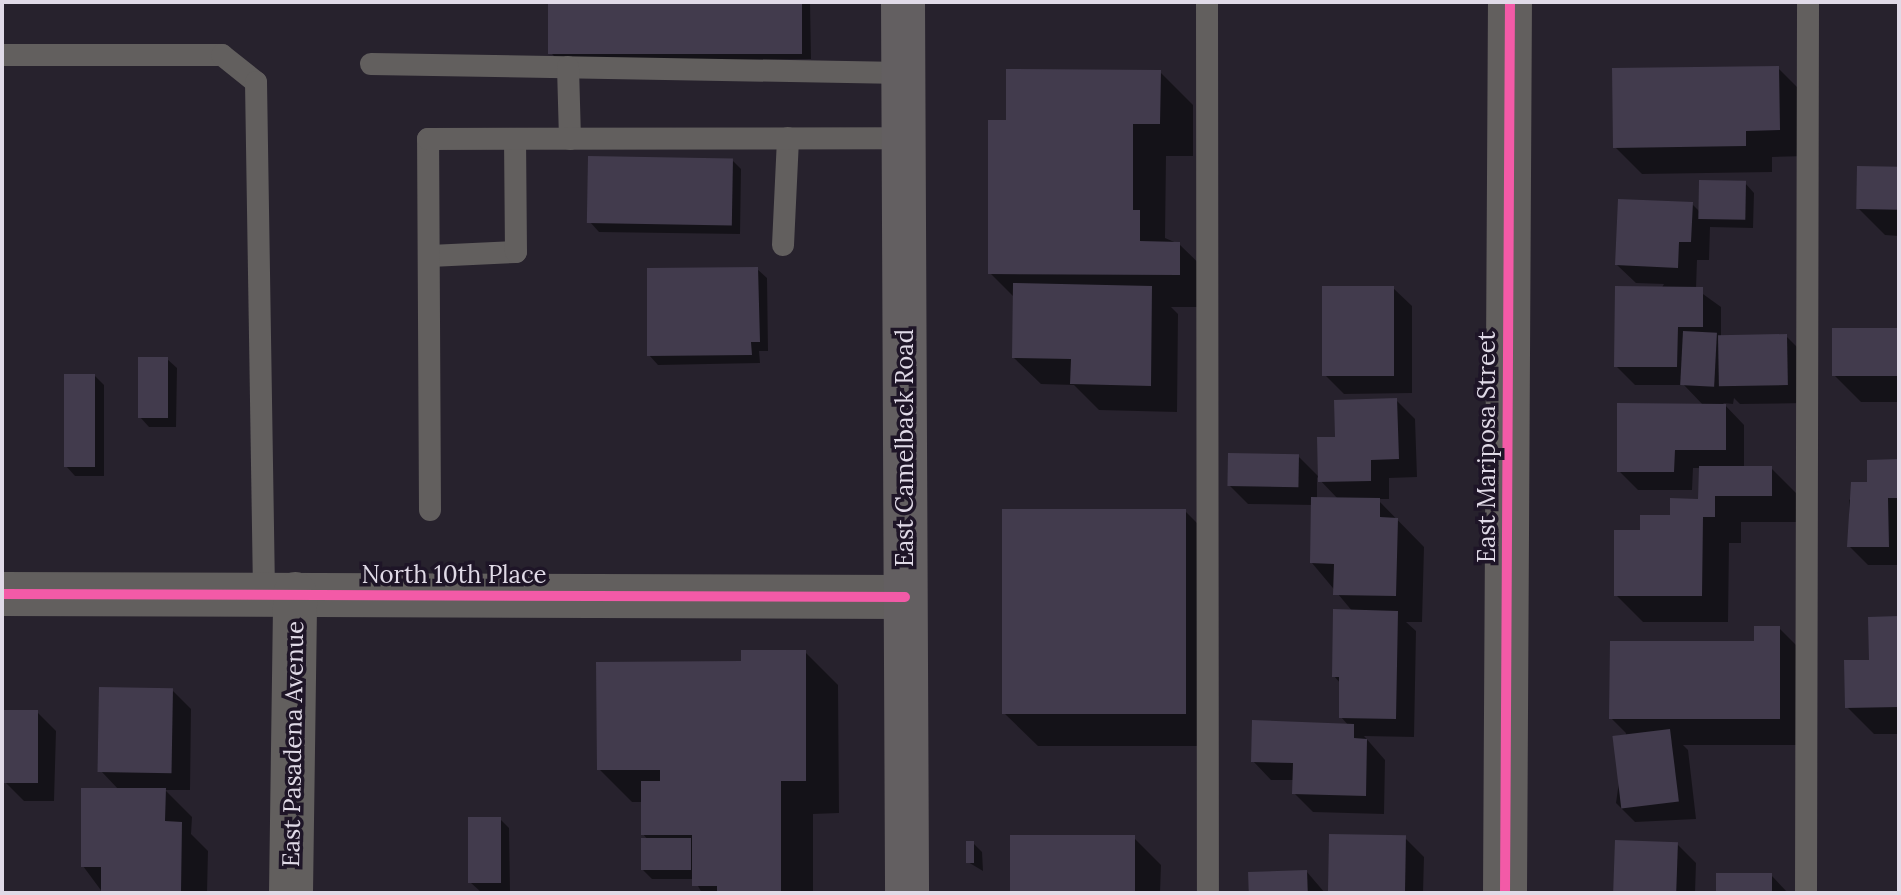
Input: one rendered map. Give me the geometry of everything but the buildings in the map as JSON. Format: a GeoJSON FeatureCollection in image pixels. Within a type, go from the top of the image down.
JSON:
{"type":"FeatureCollection","features":[{"type":"Feature","properties":{"kind":"main road","name":"East Camelback Road"},"geometry":{"type":"LineString","coordinates":[[903,2],[907,893]]}},
{"type":"Feature","properties":{"kind":"street","name":"East Mariposa Street"},"geometry":{"type":"LineString","coordinates":[[1505,893],[1510,2]]}},
{"type":"Feature","properties":{"kind":"street","name":"North 10th Place"},"geometry":{"type":"LineString","coordinates":[[2,594],[905,597]]}},
{"type":"Feature","properties":{"kind":"street","name":"East Pasadena Avenue"},"geometry":{"type":"LineString","coordinates":[[279,594],[291,893]]}},
{"type":"Feature","properties":{"kind":"lane"},"geometry":{"type":"LineString","coordinates":[[1207,2],[1208,893]]}},
{"type":"Feature","properties":{"kind":"lane"},"geometry":{"type":"LineString","coordinates":[[1806,893],[1808,2]]}},
{"type":"Feature","properties":{"kind":"lane"},"geometry":{"type":"LineString","coordinates":[[2,55],[222,55],[256,82],[279,594]]}},
{"type":"Feature","properties":{"kind":"lane"},"geometry":{"type":"LineString","coordinates":[[371,64],[903,73]]}},
{"type":"Feature","properties":{"kind":"lane"},"geometry":{"type":"LineString","coordinates":[[568,67],[570,139]]}},
{"type":"Feature","properties":{"kind":"lane"},"geometry":{"type":"LineString","coordinates":[[783,245],[788,138]]}},
{"type":"Feature","properties":{"kind":"lane"},"geometry":{"type":"LineString","coordinates":[[430,510],[428,139],[903,138]]}},
{"type":"Feature","properties":{"kind":"lane"},"geometry":{"type":"LineString","coordinates":[[430,256],[516,252],[515,140]]}},
{"type":"Feature","properties":{"kind":"cycle path"},"geometry":{"type":"LineString","coordinates":[[1505,893],[1510,2]]}},
{"type":"Feature","properties":{"kind":"cycle path"},"geometry":{"type":"LineString","coordinates":[[2,594],[905,597]]}}]}
